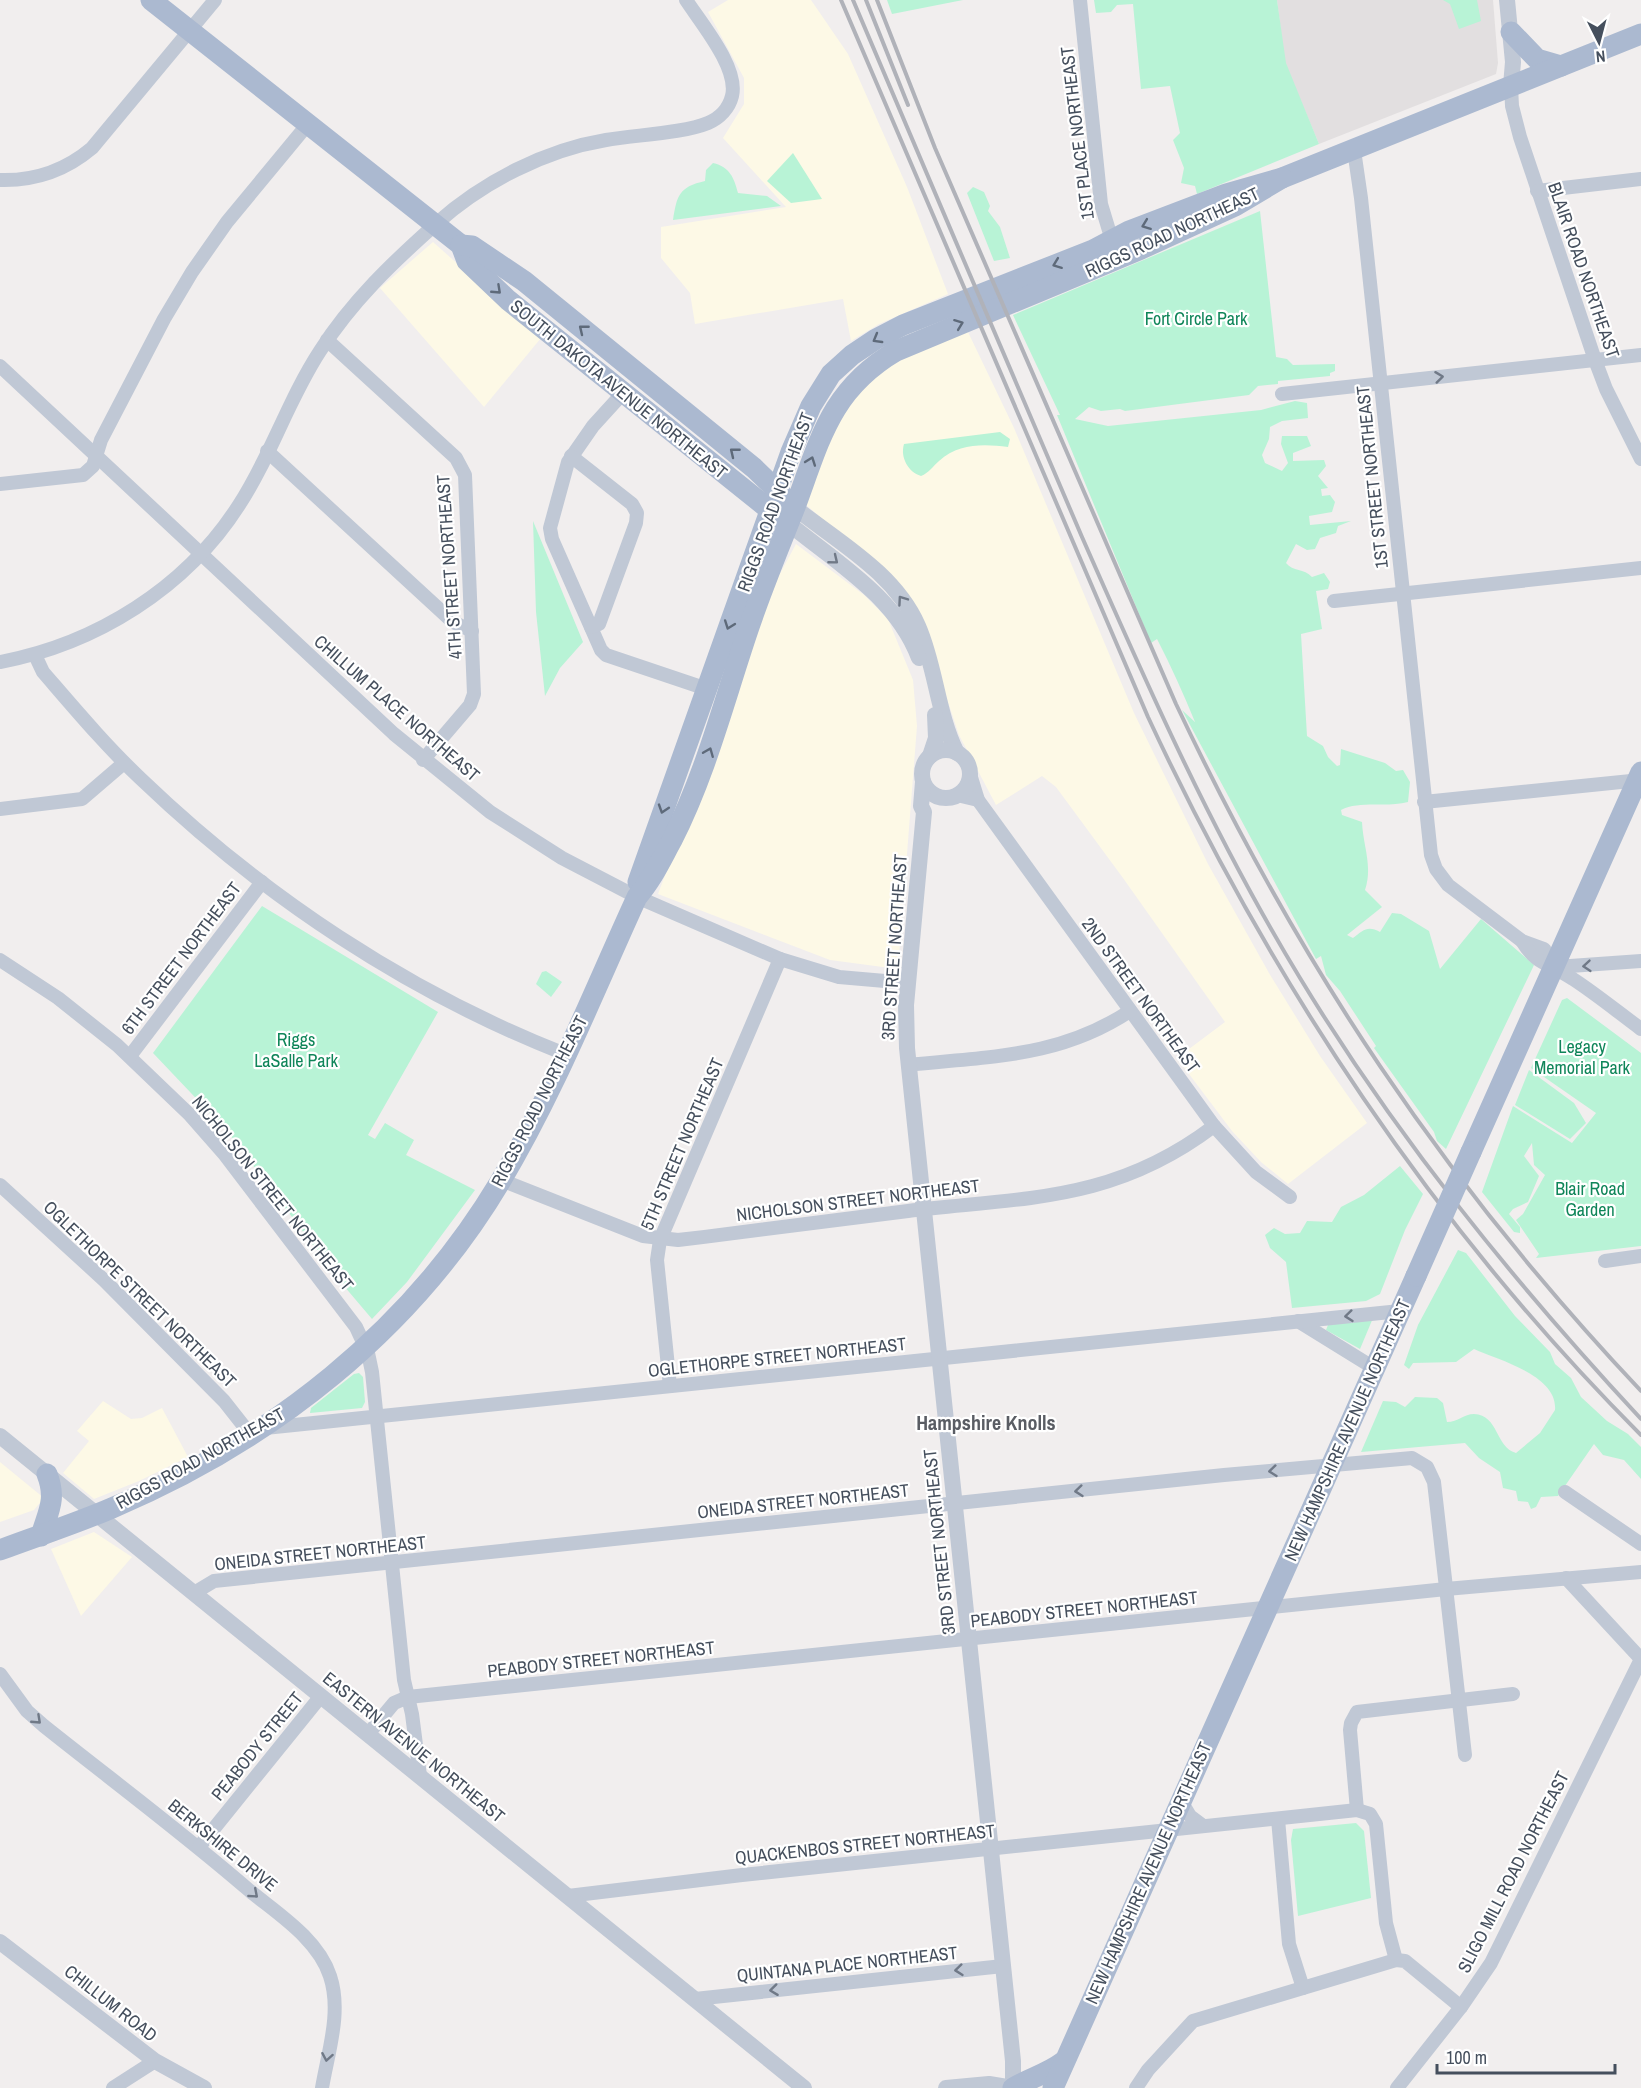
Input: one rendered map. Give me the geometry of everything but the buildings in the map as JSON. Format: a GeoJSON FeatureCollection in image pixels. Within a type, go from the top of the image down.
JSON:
{"type":"FeatureCollection","features":[{"type":"Feature","properties":{"kind":"main road","name":"SOUTH DAKOTA AVENUE NORTHEAST"},"geometry":{"type":"LineString","coordinates":[[151,0],[434,225],[461,245],[472,246],[524,281],[754,468],[778,491]]}},
{"type":"Feature","properties":{"kind":"main road"},"geometry":{"type":"LineString","coordinates":[[1511,32],[1537,59],[1561,66]]}},
{"type":"Feature","properties":{"kind":"main road","name":"RIGGS ROAD NORTHEAST"},"geometry":{"type":"LineString","coordinates":[[637,897],[639,878],[707,689],[816,447],[838,402],[857,381],[879,363],[933,334],[1115,250],[1226,194],[1282,178],[1641,34]]}},
{"type":"Feature","properties":{"kind":"main road","name":"SOUTH DAKOTA AVENUE NORTHEAST"},"geometry":{"type":"LineString","coordinates":[[461,245],[467,261],[508,300],[623,393],[785,514]]}},
{"type":"Feature","properties":{"kind":"main road","name":"RIGGS ROAD NORTHEAST"},"geometry":{"type":"LineString","coordinates":[[0,1551],[97,1514],[143,1493],[255,1431],[303,1400],[366,1348],[446,1260],[501,1180],[532,1123],[637,897],[650,883],[683,818],[713,742],[785,514],[778,491],[791,452],[811,406],[831,374],[852,354],[903,325],[1115,250]]}},
{"type":"Feature","properties":{"kind":"main road","name":"NEW HAMPSHIRE AVENUE NORTHEAST"},"geometry":{"type":"LineString","coordinates":[[1053,2088],[1166,1831],[1640,777]]}},
{"type":"Feature","properties":{"kind":"main road"},"geometry":{"type":"LineString","coordinates":[[40,1536],[52,1503],[53,1490],[47,1474]]}},
{"type":"Feature","properties":{"kind":"main road"},"geometry":{"type":"LineString","coordinates":[[1013,2088],[1032,2076],[1043,2075],[1063,2062]]}},
{"type":"Feature","properties":{"kind":"street"},"geometry":{"type":"LineString","coordinates":[[0,180],[48,173],[88,152],[105,135],[215,0]]}},
{"type":"Feature","properties":{"kind":"street"},"geometry":{"type":"LineString","coordinates":[[0,662],[34,655],[75,640],[129,612],[165,586],[200,554],[240,505],[290,402],[327,340],[373,282],[434,225],[489,184],[563,151],[606,140],[707,123],[722,114],[733,93],[731,73],[686,0]]}},
{"type":"Feature","properties":{"kind":"street","name":"1ST PLACE NORTHEAST"},"geometry":{"type":"LineString","coordinates":[[1080,0],[1101,204],[1115,250]]}},
{"type":"Feature","properties":{"kind":"street"},"geometry":{"type":"LineString","coordinates":[[1507,0],[1513,62],[1511,86]]}},
{"type":"Feature","properties":{"kind":"street","name":"BLAIR ROAD NORTHEAST"},"geometry":{"type":"LineString","coordinates":[[1511,86],[1514,116],[1537,191],[1595,360],[1606,389],[1641,459]]}},
{"type":"Feature","properties":{"kind":"street"},"geometry":{"type":"LineString","coordinates":[[0,484],[83,475],[91,469],[95,455],[164,319],[188,279],[227,222],[308,124]]}},
{"type":"Feature","properties":{"kind":"street","name":"1ST STREET NORTHEAST"},"geometry":{"type":"LineString","coordinates":[[1354,150],[1360,189],[1424,802]]}},
{"type":"Feature","properties":{"kind":"street"},"geometry":{"type":"LineString","coordinates":[[1537,191],[1641,179]]}},
{"type":"Feature","properties":{"kind":"street","name":"4TH STREET NORTHEAST"},"geometry":{"type":"LineString","coordinates":[[327,340],[442,444],[463,469],[472,631],[472,702],[423,760]]}},
{"type":"Feature","properties":{"kind":"street"},"geometry":{"type":"LineString","coordinates":[[1282,394],[1641,355]]}},
{"type":"Feature","properties":{"kind":"street","name":"CHILLUM PLACE NORTHEAST"},"geometry":{"type":"LineString","coordinates":[[0,366],[423,760],[517,830],[562,858],[637,897],[780,959],[839,977],[908,983]]}},
{"type":"Feature","properties":{"kind":"street"},"geometry":{"type":"LineString","coordinates":[[623,393],[593,426],[572,456],[562,481],[550,533],[601,650],[611,657],[707,689]]}},
{"type":"Feature","properties":{"kind":"street"},"geometry":{"type":"LineString","coordinates":[[267,451],[453,622],[472,631]]}},
{"type":"Feature","properties":{"kind":"street"},"geometry":{"type":"LineString","coordinates":[[572,456],[632,504],[637,513],[636,523],[599,624],[591,627]]}},
{"type":"Feature","properties":{"kind":"street"},"geometry":{"type":"LineString","coordinates":[[785,514],[863,560],[889,582],[918,625],[946,730],[957,753],[966,762],[970,774],[966,786],[924,812]]}},
{"type":"Feature","properties":{"kind":"street"},"geometry":{"type":"LineString","coordinates":[[785,514],[879,596],[906,629],[921,665],[937,724],[930,756],[922,768],[923,782],[932,793],[978,800]]}},
{"type":"Feature","properties":{"kind":"street"},"geometry":{"type":"LineString","coordinates":[[1334,601],[1641,568]]}},
{"type":"Feature","properties":{"kind":"street"},"geometry":{"type":"LineString","coordinates":[[34,655],[43,672],[124,763],[176,812],[262,882],[345,940],[411,981],[499,1026],[565,1054]]}},
{"type":"Feature","properties":{"kind":"street"},"geometry":{"type":"LineString","coordinates":[[930,756],[943,750],[957,753]]}},
{"type":"Feature","properties":{"kind":"street"},"geometry":{"type":"LineString","coordinates":[[0,809],[82,799],[90,795],[124,763]]}},
{"type":"Feature","properties":{"kind":"street","name":"2ND STREET NORTHEAST"},"geometry":{"type":"LineString","coordinates":[[970,774],[978,800],[1214,1126],[1256,1172],[1290,1197]]}},
{"type":"Feature","properties":{"kind":"street"},"geometry":{"type":"LineString","coordinates":[[1640,777],[1424,802],[1429,849],[1439,875],[1521,941],[1544,950],[1555,967],[1641,1029]]}},
{"type":"Feature","properties":{"kind":"street","name":"3RD STREET NORTHEAST"},"geometry":{"type":"LineString","coordinates":[[923,782],[921,806],[924,812],[906,1019],[908,1065],[1013,2061],[1013,2088]]}},
{"type":"Feature","properties":{"kind":"street","name":"6TH STREET NORTHEAST"},"geometry":{"type":"LineString","coordinates":[[130,1056],[262,882]]}},
{"type":"Feature","properties":{"kind":"street","name":"5TH STREET NORTHEAST"},"geometry":{"type":"LineString","coordinates":[[670,1386],[657,1260],[660,1240],[780,959]]}},
{"type":"Feature","properties":{"kind":"street","name":"NICHOLSON STREET NORTHEAST"},"geometry":{"type":"LineString","coordinates":[[0,960],[58,998],[130,1056],[171,1094],[225,1155],[356,1327],[366,1348]]}},
{"type":"Feature","properties":{"kind":"street"},"geometry":{"type":"LineString","coordinates":[[1555,967],[1641,961]]}},
{"type":"Feature","properties":{"kind":"street"},"geometry":{"type":"LineString","coordinates":[[908,1065],[1045,1050],[1092,1034],[1130,1011]]}},
{"type":"Feature","properties":{"kind":"street","name":"NICHOLSON STREET NORTHEAST"},"geometry":{"type":"LineString","coordinates":[[501,1180],[643,1236],[660,1240],[678,1240],[1059,1195],[1101,1185],[1160,1162],[1214,1126]]}},
{"type":"Feature","properties":{"kind":"street","name":"OGLETHORPE STREET NORTHEAST"},"geometry":{"type":"LineString","coordinates":[[0,1185],[104,1280],[255,1431],[1400,1311]]}},
{"type":"Feature","properties":{"kind":"street"},"geometry":{"type":"LineString","coordinates":[[1605,1261],[1641,1256]]}},
{"type":"Feature","properties":{"kind":"street"},"geometry":{"type":"LineString","coordinates":[[1298,1321],[1374,1368]]}},
{"type":"Feature","properties":{"kind":"street"},"geometry":{"type":"LineString","coordinates":[[366,1348],[372,1372],[404,1680],[420,1776]]}},
{"type":"Feature","properties":{"kind":"street","name":"EASTERN AVENUE NORTHEAST"},"geometry":{"type":"LineString","coordinates":[[0,1436],[804,2088]]}},
{"type":"Feature","properties":{"kind":"street","name":"ONEIDA STREET NORTHEAST"},"geometry":{"type":"LineString","coordinates":[[194,1593],[214,1581],[1402,1458],[1419,1461],[1427,1467],[1434,1482],[1446,1589]]}},
{"type":"Feature","properties":{"kind":"street"},"geometry":{"type":"LineString","coordinates":[[1565,1492],[1641,1544]]}},
{"type":"Feature","properties":{"kind":"street","name":"PEABODY STREET NORTHEAST"},"geometry":{"type":"LineString","coordinates":[[408,1697],[1446,1589],[1641,1572]]}},
{"type":"Feature","properties":{"kind":"street"},"geometry":{"type":"LineString","coordinates":[[1566,1578],[1641,1659]]}},
{"type":"Feature","properties":{"kind":"street"},"geometry":{"type":"LineString","coordinates":[[1446,1589],[1465,1755]]}},
{"type":"Feature","properties":{"kind":"street","name":"SLIGO MILL ROAD NORTHEAST"},"geometry":{"type":"LineString","coordinates":[[1397,2088],[1461,2007],[1491,1963],[1641,1659]]}},
{"type":"Feature","properties":{"kind":"street","name":"BERKSHIRE DRIVE"},"geometry":{"type":"LineString","coordinates":[[0,1674],[27,1710],[44,1726],[199,1847],[297,1931],[320,1955],[327,1967],[333,1987],[335,2011],[322,2088]]}},
{"type":"Feature","properties":{"kind":"street"},"geometry":{"type":"LineString","coordinates":[[1396,1960],[1386,1923],[1376,1824],[1370,1814],[1357,1810],[1350,1723],[1357,1712],[1513,1694]]}},
{"type":"Feature","properties":{"kind":"street","name":"PEABODY STREET"},"geometry":{"type":"LineString","coordinates":[[199,1847],[321,1696]]}},
{"type":"Feature","properties":{"kind":"street"},"geometry":{"type":"LineString","coordinates":[[368,1734],[394,1703],[408,1697]]}},
{"type":"Feature","properties":{"kind":"street"},"geometry":{"type":"LineString","coordinates":[[1181,1801],[1190,1816],[1202,1826]]}},
{"type":"Feature","properties":{"kind":"street","name":"QUACKENBOS STREET NORTHEAST"},"geometry":{"type":"LineString","coordinates":[[568,1896],[1357,1810]]}},
{"type":"Feature","properties":{"kind":"street"},"geometry":{"type":"LineString","coordinates":[[1278,1819],[1289,1944],[1303,1988]]}},
{"type":"Feature","properties":{"kind":"street","name":"CHILLUM ROAD"},"geometry":{"type":"LineString","coordinates":[[0,1942],[155,2061],[204,2088]]}},
{"type":"Feature","properties":{"kind":"street"},"geometry":{"type":"LineString","coordinates":[[1136,2088],[1148,2070],[1193,2021],[1396,1960],[1405,1961],[1461,2007]]}},
{"type":"Feature","properties":{"kind":"street","name":"QUINTANA PLACE NORTHEAST"},"geometry":{"type":"LineString","coordinates":[[695,1999],[1003,1966]]}},
{"type":"Feature","properties":{"kind":"street"},"geometry":{"type":"LineString","coordinates":[[113,2088],[155,2061]]}},
{"type":"Feature","properties":{"kind":"street"},"geometry":{"type":"LineString","coordinates":[[946,2088],[989,2084],[1013,2088]]}},
{"type":"Feature","properties":{"kind":"shaded area"},"geometry":{"type":"Polygon","coordinates":[[[728,0],[811,0],[848,54],[907,187],[948,294],[879,324],[851,341],[843,299],[695,324],[690,293],[661,258],[661,227],[786,207],[723,138],[744,104],[744,78],[708,12],[728,0]]]}},
{"type":"Feature","properties":{"kind":"shaded area"},"geometry":{"type":"Polygon","coordinates":[[[1277,0],[1493,0],[1498,63],[1496,74],[1319,144],[1285,63],[1277,0]]]}},
{"type":"Feature","properties":{"kind":"shaded area"},"geometry":{"type":"Polygon","coordinates":[[[433,242],[541,338],[484,407],[380,288],[433,242]]]}},
{"type":"Feature","properties":{"kind":"shaded area"},"geometry":{"type":"Polygon","coordinates":[[[967,330],[1014,428],[1134,713],[1208,864],[1269,973],[1320,1056],[1367,1123],[1288,1184],[1261,1162],[1232,1131],[1177,1058],[1225,1022],[1123,878],[1056,787],[1042,776],[996,805],[959,735],[921,621],[826,522],[805,504],[836,418],[874,374],[967,330]]]}},
{"type":"Feature","properties":{"kind":"shaded area"},"geometry":{"type":"Polygon","coordinates":[[[796,544],[864,595],[888,619],[913,680],[917,726],[898,969],[830,960],[658,894],[775,583],[796,544]]]}},
{"type":"Feature","properties":{"kind":"shaded area"},"geometry":{"type":"Polygon","coordinates":[[[103,1401],[131,1419],[142,1418],[162,1408],[188,1457],[139,1481],[94,1499],[63,1473],[89,1441],[77,1431],[103,1401]]]}},
{"type":"Feature","properties":{"kind":"shaded area"},"geometry":{"type":"Polygon","coordinates":[[[0,1462],[44,1498],[34,1510],[0,1522],[0,1462]]]}},
{"type":"Feature","properties":{"kind":"shaded area"},"geometry":{"type":"Polygon","coordinates":[[[94,1532],[132,1557],[81,1616],[51,1549],[94,1532]]]}},
{"type":"Feature","properties":{"kind":"green space"},"geometry":{"type":"Polygon","coordinates":[[[887,0],[963,0],[892,14],[887,0]]]}},
{"type":"Feature","properties":{"kind":"green space"},"geometry":{"type":"Polygon","coordinates":[[[1094,0],[1277,0],[1286,63],[1319,144],[1197,194],[1195,186],[1181,183],[1184,168],[1173,140],[1180,133],[1170,86],[1141,89],[1133,4],[1117,5],[1111,12],[1096,13],[1094,0]]]}},
{"type":"Feature","properties":{"kind":"green space"},"geometry":{"type":"Polygon","coordinates":[[[1443,0],[1477,0],[1481,21],[1459,29],[1450,4],[1443,0]]]}},
{"type":"Feature","properties":{"kind":"green space"},"geometry":{"type":"Polygon","coordinates":[[[793,153],[822,199],[791,203],[767,181],[793,153]]]}},
{"type":"Feature","properties":{"kind":"green space"},"geometry":{"type":"Polygon","coordinates":[[[713,163],[727,170],[738,193],[767,196],[781,206],[673,220],[681,193],[696,183],[705,181],[706,170],[713,163]]]}},
{"type":"Feature","properties":{"kind":"green space"},"geometry":{"type":"Polygon","coordinates":[[[973,187],[984,192],[990,206],[988,211],[1000,227],[1010,258],[994,261],[967,193],[973,187]]]}},
{"type":"Feature","properties":{"kind":"green space","name":"Fort Circle Park"},"geometry":{"type":"Polygon","coordinates":[[[1260,211],[1276,357],[1287,359],[1293,365],[1335,364],[1335,371],[1330,373],[1330,376],[1278,381],[1278,384],[1258,386],[1249,395],[1125,411],[1120,409],[1101,411],[1089,407],[1075,419],[1108,426],[1261,410],[1295,401],[1307,403],[1308,418],[1282,421],[1270,427],[1269,439],[1262,455],[1265,463],[1282,471],[1288,463],[1281,444],[1282,436],[1307,436],[1311,446],[1293,453],[1293,461],[1324,460],[1326,466],[1318,476],[1328,488],[1321,489],[1322,496],[1330,495],[1335,502],[1332,512],[1309,516],[1310,525],[1351,521],[1338,526],[1336,533],[1320,538],[1315,549],[1307,550],[1296,544],[1286,563],[1312,577],[1324,573],[1330,582],[1328,589],[1316,591],[1322,629],[1301,634],[1307,736],[1323,746],[1328,757],[1337,766],[1340,765],[1341,749],[1385,763],[1396,771],[1403,770],[1410,782],[1408,802],[1357,805],[1341,810],[1342,815],[1362,822],[1368,864],[1365,890],[1382,907],[1347,935],[1353,938],[1369,929],[1380,932],[1392,913],[1401,914],[1429,931],[1440,969],[1481,919],[1534,965],[1446,1149],[1437,1141],[1434,1132],[1374,1048],[1376,1046],[1340,991],[1326,975],[1321,956],[1316,959],[1182,710],[1195,722],[1157,639],[1151,643],[1057,415],[1060,415],[1013,315],[1260,211]]]}},
{"type":"Feature","properties":{"kind":"green space"},"geometry":{"type":"Polygon","coordinates":[[[1000,432],[1010,439],[1008,447],[981,445],[963,448],[947,455],[921,476],[909,468],[904,459],[904,444],[1000,432]]]}},
{"type":"Feature","properties":{"kind":"green space"},"geometry":{"type":"Polygon","coordinates":[[[533,521],[583,642],[560,668],[545,696],[536,612],[533,521]]]}},
{"type":"Feature","properties":{"kind":"green space","name":"Riggs LaSalle Park"},"geometry":{"type":"Polygon","coordinates":[[[262,906],[438,1012],[368,1135],[375,1139],[385,1123],[414,1140],[406,1155],[475,1190],[407,1282],[372,1319],[344,1286],[228,1132],[153,1053],[262,906]]]}},
{"type":"Feature","properties":{"kind":"green space"},"geometry":{"type":"Polygon","coordinates":[[[546,971],[562,982],[551,997],[536,984],[542,972],[546,971]]]}},
{"type":"Feature","properties":{"kind":"green space"},"geometry":{"type":"Polygon","coordinates":[[[1567,998],[1641,1053],[1641,1246],[1536,1258],[1539,1254],[1516,1220],[1523,1214],[1545,1175],[1534,1165],[1532,1143],[1524,1156],[1539,1176],[1528,1202],[1513,1209],[1509,1214],[1520,1227],[1520,1233],[1514,1232],[1482,1192],[1513,1106],[1572,1143],[1596,1113],[1531,1068],[1562,1000],[1567,998]]]}},
{"type":"Feature","properties":{"kind":"green space"},"geometry":{"type":"Polygon","coordinates":[[[1529,1070],[1574,1103],[1586,1123],[1570,1139],[1515,1105],[1529,1070]]]}},
{"type":"Feature","properties":{"kind":"green space"},"geometry":{"type":"Polygon","coordinates":[[[1400,1166],[1423,1194],[1405,1230],[1380,1294],[1366,1301],[1292,1308],[1286,1262],[1270,1248],[1265,1235],[1274,1228],[1285,1234],[1300,1233],[1307,1221],[1332,1222],[1341,1207],[1364,1195],[1400,1166]]]}},
{"type":"Feature","properties":{"kind":"green space"},"geometry":{"type":"Polygon","coordinates":[[[1458,1250],[1466,1253],[1515,1316],[1550,1352],[1555,1364],[1571,1378],[1581,1397],[1641,1447],[1641,1479],[1624,1460],[1603,1455],[1594,1444],[1558,1496],[1541,1497],[1536,1507],[1531,1509],[1528,1502],[1518,1501],[1516,1491],[1503,1488],[1500,1472],[1479,1458],[1465,1443],[1361,1452],[1383,1401],[1396,1402],[1405,1407],[1415,1397],[1437,1398],[1443,1403],[1447,1422],[1470,1414],[1482,1416],[1493,1425],[1504,1445],[1516,1453],[1540,1433],[1555,1410],[1553,1398],[1547,1387],[1537,1378],[1525,1370],[1474,1349],[1456,1362],[1413,1363],[1409,1369],[1404,1365],[1418,1325],[1458,1250]]]}},
{"type":"Feature","properties":{"kind":"green space"},"geometry":{"type":"Polygon","coordinates":[[[1373,1318],[1360,1349],[1326,1330],[1328,1325],[1373,1318]]]}},
{"type":"Feature","properties":{"kind":"green space"},"geometry":{"type":"Polygon","coordinates":[[[359,1373],[363,1377],[365,1402],[362,1408],[310,1413],[311,1408],[354,1374],[359,1373]]]}},
{"type":"Feature","properties":{"kind":"green space"},"geometry":{"type":"Polygon","coordinates":[[[1356,1823],[1364,1831],[1371,1898],[1298,1916],[1291,1840],[1293,1829],[1356,1823]]]}},
{"type":"Feature","properties":{"kind":"railway"},"geometry":{"type":"LineString","coordinates":[[841,0],[1148,717],[1196,815],[1248,912],[1304,1006],[1363,1098],[1427,1187],[1494,1273],[1566,1356],[1641,1435]]}},
{"type":"Feature","properties":{"kind":"railway"},"geometry":{"type":"LineString","coordinates":[[853,0],[1053,470],[1132,649],[1239,871],[1300,978],[1337,1037],[1417,1152],[1548,1315],[1641,1419]]}},
{"type":"Feature","properties":{"kind":"railway"},"geometry":{"type":"LineString","coordinates":[[866,0],[908,105]]}},
{"type":"Feature","properties":{"kind":"railway"},"geometry":{"type":"LineString","coordinates":[[877,0],[935,148],[1176,704],[1223,800],[1273,892],[1325,981],[1380,1067],[1439,1150],[1502,1232],[1569,1312],[1641,1391]]}},
{"type":"Feature","properties":{"kind":"district","name":"Hampshire Knolls"},"geometry":{"type":"Point","coordinates":[986,1422]}},
{"type":"Feature","properties":{"kind":"park label","name":"Legacy Memorial Park"},"geometry":{"type":"Point","coordinates":[1582,1056]}},
{"type":"Feature","properties":{"kind":"park label","name":"Blair Road Garden"},"geometry":{"type":"Point","coordinates":[1590,1198]}}]}
